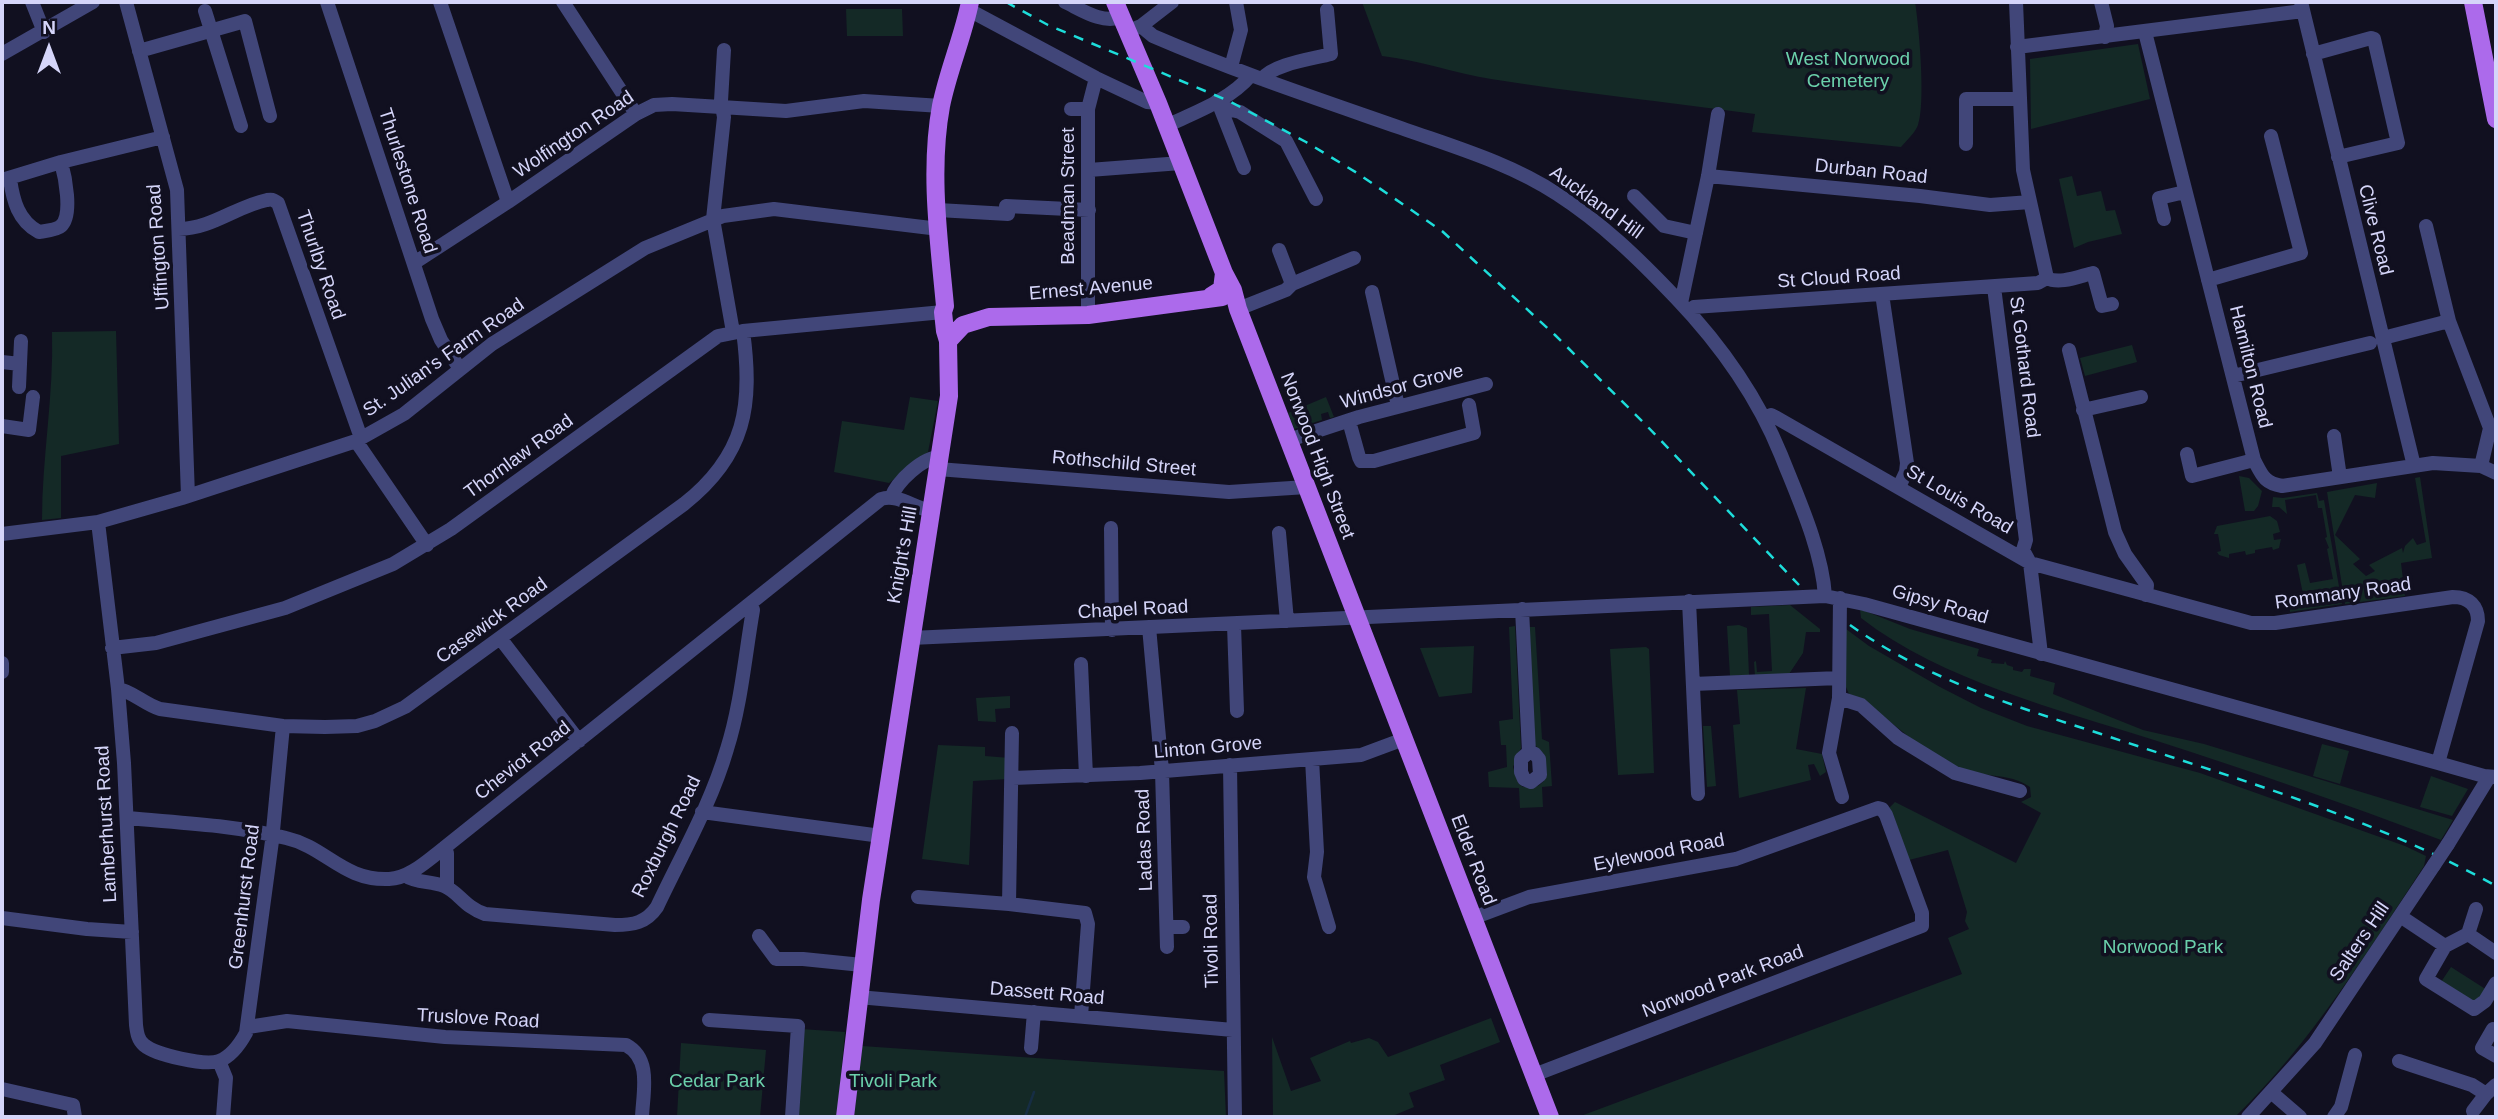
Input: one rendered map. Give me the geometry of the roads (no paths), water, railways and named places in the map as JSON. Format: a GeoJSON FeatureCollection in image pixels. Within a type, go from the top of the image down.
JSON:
{"type":"FeatureCollection","features":[{"type":"Feature","properties":{"kind":"main road"},"geometry":{"type":"LineString","coordinates":[[2473,2],[2496,119]]}},
{"type":"Feature","properties":{"kind":"main road","name":"Knight's Hill"},"geometry":{"type":"LineString","coordinates":[[845,1117],[862,965],[950,389],[936,151],[942,106],[970,6]]}},
{"type":"Feature","properties":{"kind":"main road","name":"Norwood High Street"},"geometry":{"type":"LineString","coordinates":[[1126,19],[1224,273],[1233,290],[1357,618]]}},
{"type":"Feature","properties":{"kind":"main road"},"geometry":{"type":"LineString","coordinates":[[1211,296],[1222,289],[1224,273]]}},
{"type":"Feature","properties":{"kind":"main road"},"geometry":{"type":"LineString","coordinates":[[1211,296],[1228,298],[1238,309]]}},
{"type":"Feature","properties":{"kind":"main road","name":"Ernest Avenue"},"geometry":{"type":"LineString","coordinates":[[973,320],[989,317],[1088,315],[1211,296]]}},
{"type":"Feature","properties":{"kind":"main road"},"geometry":{"type":"LineString","coordinates":[[944,309],[955,316],[973,320]]}},
{"type":"Feature","properties":{"kind":"main road"},"geometry":{"type":"LineString","coordinates":[[948,341],[957,329],[973,320]]}},
{"type":"Feature","properties":{"kind":"main road","name":"Elder Road"},"geometry":{"type":"LineString","coordinates":[[1357,618],[1550,1117]]}},
{"type":"Feature","properties":{"kind":"street"},"geometry":{"type":"LineString","coordinates":[[32,2],[44,32]]}},
{"type":"Feature","properties":{"kind":"street"},"geometry":{"type":"LineString","coordinates":[[2,54],[93,2]]}},
{"type":"Feature","properties":{"kind":"street","name":"Uffington Road"},"geometry":{"type":"LineString","coordinates":[[126,2],[177,190],[188,496]]}},
{"type":"Feature","properties":{"kind":"street","name":"Thurlestone Road"},"geometry":{"type":"LineString","coordinates":[[327,2],[437,332],[460,369]]}},
{"type":"Feature","properties":{"kind":"street"},"geometry":{"type":"LineString","coordinates":[[439,2],[508,202]]}},
{"type":"Feature","properties":{"kind":"street"},"geometry":{"type":"LineString","coordinates":[[563,2],[636,114]]}},
{"type":"Feature","properties":{"kind":"street"},"geometry":{"type":"LineString","coordinates":[[1065,2],[1108,20],[1126,19],[1172,2]]}},
{"type":"Feature","properties":{"kind":"street"},"geometry":{"type":"LineString","coordinates":[[1230,67],[1241,30],[1236,2]]}},
{"type":"Feature","properties":{"kind":"street","name":"St Gothard Road"},"geometry":{"type":"LineString","coordinates":[[2016,2],[2023,170],[2047,278],[2038,283],[1994,287],[2024,518],[2026,543],[2023,550],[2030,563],[2041,654]]}},
{"type":"Feature","properties":{"kind":"street"},"geometry":{"type":"LineString","coordinates":[[2101,2],[2106,26],[2105,37]]}},
{"type":"Feature","properties":{"kind":"street"},"geometry":{"type":"LineString","coordinates":[[970,6],[1096,78],[1147,102],[1158,103]]}},
{"type":"Feature","properties":{"kind":"street"},"geometry":{"type":"LineString","coordinates":[[2017,47],[2145,32],[2302,6]]}},
{"type":"Feature","properties":{"kind":"street","name":"Clive Road"},"geometry":{"type":"LineString","coordinates":[[2302,6],[2338,157],[2376,341],[2414,466]]}},
{"type":"Feature","properties":{"kind":"street"},"geometry":{"type":"LineString","coordinates":[[1167,126],[1219,104],[1256,77],[1331,54],[1327,10]]}},
{"type":"Feature","properties":{"kind":"street"},"geometry":{"type":"LineString","coordinates":[[205,11],[241,126]]}},
{"type":"Feature","properties":{"kind":"street"},"geometry":{"type":"LineString","coordinates":[[139,51],[211,32],[243,15],[272,114]]}},
{"type":"Feature","properties":{"kind":"street","name":"Auckland Hill"},"geometry":{"type":"LineString","coordinates":[[1126,19],[1153,36],[1230,67],[1461,149],[1519,173],[1555,192],[1628,247],[1684,307],[1718,345],[1765,418],[1786,467],[1832,597],[1839,698],[1829,753],[1842,797]]}},
{"type":"Feature","properties":{"kind":"street","name":"Hamilton Road"},"geometry":{"type":"LineString","coordinates":[[2145,32],[2254,460],[2262,475],[2270,484],[2282,486],[2433,463],[2481,466],[2496,473]]}},
{"type":"Feature","properties":{"kind":"street"},"geometry":{"type":"LineString","coordinates":[[2314,54],[2371,38],[2374,40],[2398,143],[2338,157]]}},
{"type":"Feature","properties":{"kind":"street","name":"Casewick Road"},"geometry":{"type":"LineString","coordinates":[[118,689],[160,709],[283,726],[351,726],[386,717],[415,701],[684,504],[718,472],[738,436],[746,405],[748,373],[713,219],[724,117],[721,108],[724,50]]}},
{"type":"Feature","properties":{"kind":"street","name":"Beadman Street"},"geometry":{"type":"LineString","coordinates":[[1088,315],[1088,109],[1096,78]]}},
{"type":"Feature","properties":{"kind":"street"},"geometry":{"type":"LineString","coordinates":[[1966,144],[1966,99],[2020,99]]}},
{"type":"Feature","properties":{"kind":"street","name":"Wolfington Road"},"geometry":{"type":"LineString","coordinates":[[414,263],[636,114],[659,104],[788,111],[880,100],[942,106]]}},
{"type":"Feature","properties":{"kind":"street"},"geometry":{"type":"LineString","coordinates":[[1219,104],[1244,168]]}},
{"type":"Feature","properties":{"kind":"street"},"geometry":{"type":"LineString","coordinates":[[1219,104],[1240,112],[1286,141],[1317,199]]}},
{"type":"Feature","properties":{"kind":"street"},"geometry":{"type":"LineString","coordinates":[[1070,109],[1088,109]]}},
{"type":"Feature","properties":{"kind":"street"},"geometry":{"type":"LineString","coordinates":[[1684,307],[1718,114]]}},
{"type":"Feature","properties":{"kind":"street"},"geometry":{"type":"LineString","coordinates":[[2208,280],[2301,253],[2270,136]]}},
{"type":"Feature","properties":{"kind":"street"},"geometry":{"type":"LineString","coordinates":[[61,162],[68,191],[63,223],[60,227],[38,232],[14,205],[6,179],[61,162],[163,137]]}},
{"type":"Feature","properties":{"kind":"street"},"geometry":{"type":"LineString","coordinates":[[1089,170],[1181,163]]}},
{"type":"Feature","properties":{"kind":"street","name":"Durban Road"},"geometry":{"type":"LineString","coordinates":[[1708,176],[1990,205],[2030,202]]}},
{"type":"Feature","properties":{"kind":"street"},"geometry":{"type":"LineString","coordinates":[[2164,219],[2159,198],[2185,192]]}},
{"type":"Feature","properties":{"kind":"street"},"geometry":{"type":"LineString","coordinates":[[1634,197],[1664,226],[1696,233]]}},
{"type":"Feature","properties":{"kind":"street","name":"Thurlby Road"},"geometry":{"type":"LineString","coordinates":[[179,229],[189,229],[267,200],[278,203],[358,440],[427,545]]}},
{"type":"Feature","properties":{"kind":"street"},"geometry":{"type":"LineString","coordinates":[[938,210],[1008,214],[1006,206],[1089,210]]}},
{"type":"Feature","properties":{"kind":"street","name":"St. Julian's Farm Road"},"geometry":{"type":"LineString","coordinates":[[2,534],[98,522],[188,496],[358,440],[404,414],[492,344],[645,248],[713,219],[740,212],[774,209],[939,229]]}},
{"type":"Feature","properties":{"kind":"street"},"geometry":{"type":"LineString","coordinates":[[2426,226],[2449,321],[2490,428],[2481,466]]}},
{"type":"Feature","properties":{"kind":"street"},"geometry":{"type":"LineString","coordinates":[[1279,250],[1292,284]]}},
{"type":"Feature","properties":{"kind":"street"},"geometry":{"type":"LineString","coordinates":[[1238,309],[1354,258]]}},
{"type":"Feature","properties":{"kind":"street"},"geometry":{"type":"LineString","coordinates":[[2047,278],[2058,281],[2093,273],[2102,306],[2112,304]]}},
{"type":"Feature","properties":{"kind":"street","name":"St Cloud Road"},"geometry":{"type":"LineString","coordinates":[[1684,307],[1994,287]]}},
{"type":"Feature","properties":{"kind":"street"},"geometry":{"type":"LineString","coordinates":[[1372,292],[1398,406]]}},
{"type":"Feature","properties":{"kind":"street"},"geometry":{"type":"LineString","coordinates":[[1882,295],[1907,463],[1899,487]]}},
{"type":"Feature","properties":{"kind":"street","name":"Thornlaw Road"},"geometry":{"type":"LineString","coordinates":[[112,648],[156,643],[285,608],[375,572],[427,545],[713,338],[738,332],[944,309]]}},
{"type":"Feature","properties":{"kind":"street"},"geometry":{"type":"LineString","coordinates":[[2233,376],[2449,321]]}},
{"type":"Feature","properties":{"kind":"street"},"geometry":{"type":"LineString","coordinates":[[19,387],[21,341]]}},
{"type":"Feature","properties":{"kind":"street"},"geometry":{"type":"LineString","coordinates":[[2069,350],[2115,532],[2125,554],[2147,584],[2146,595]]}},
{"type":"Feature","properties":{"kind":"street"},"geometry":{"type":"LineString","coordinates":[[2,362],[20,364]]}},
{"type":"Feature","properties":{"kind":"street","name":"Windsor Grove"},"geometry":{"type":"LineString","coordinates":[[1289,440],[1398,406],[1486,384]]}},
{"type":"Feature","properties":{"kind":"street"},"geometry":{"type":"LineString","coordinates":[[2,426],[29,430],[33,397]]}},
{"type":"Feature","properties":{"kind":"street"},"geometry":{"type":"LineString","coordinates":[[2083,410],[2141,397]]}},
{"type":"Feature","properties":{"kind":"street"},"geometry":{"type":"LineString","coordinates":[[1349,421],[1361,461],[1374,461],[1474,433],[1469,405]]}},
{"type":"Feature","properties":{"kind":"street","name":"St Louis Road"},"geometry":{"type":"LineString","coordinates":[[1765,418],[1773,415],[2030,563],[2146,595]]}},
{"type":"Feature","properties":{"kind":"street"},"geometry":{"type":"LineString","coordinates":[[2334,436],[2340,477]]}},
{"type":"Feature","properties":{"kind":"street"},"geometry":{"type":"LineString","coordinates":[[2187,454],[2192,476],[2254,460]]}},
{"type":"Feature","properties":{"kind":"street","name":"Cheviot Road"},"geometry":{"type":"LineString","coordinates":[[406,876],[881,499],[891,498],[898,485],[930,458],[939,463]]}},
{"type":"Feature","properties":{"kind":"street","name":"Rothschild Street"},"geometry":{"type":"LineString","coordinates":[[939,463],[1229,492],[1307,487]]}},
{"type":"Feature","properties":{"kind":"street"},"geometry":{"type":"LineString","coordinates":[[891,498],[920,510],[932,511]]}},
{"type":"Feature","properties":{"kind":"street","name":"Lamberhurst Road"},"geometry":{"type":"LineString","coordinates":[[98,522],[118,689],[136,1025],[141,1042],[153,1051],[205,1062],[219,1060]]}},
{"type":"Feature","properties":{"kind":"street"},"geometry":{"type":"LineString","coordinates":[[1111,528],[1112,630]]}},
{"type":"Feature","properties":{"kind":"street"},"geometry":{"type":"LineString","coordinates":[[1279,533],[1287,621]]}},
{"type":"Feature","properties":{"kind":"street","name":"Rommany Road"},"geometry":{"type":"LineString","coordinates":[[2146,595],[2260,624],[2454,597],[2467,600],[2476,610],[2478,621],[2438,763]]}},
{"type":"Feature","properties":{"kind":"street","name":"Gipsy Road"},"geometry":{"type":"LineString","coordinates":[[1357,618],[1689,601],[1832,597],[2493,777]]}},
{"type":"Feature","properties":{"kind":"street"},"geometry":{"type":"LineString","coordinates":[[1689,601],[1698,794]]}},
{"type":"Feature","properties":{"kind":"street","name":"Roxburgh Road"},"geometry":{"type":"LineString","coordinates":[[406,876],[447,887],[469,908],[485,915],[615,925],[630,925],[647,918],[657,907],[702,812],[728,746],[753,610],[751,604]]}},
{"type":"Feature","properties":{"kind":"street"},"geometry":{"type":"LineString","coordinates":[[1522,609],[1529,752]]}},
{"type":"Feature","properties":{"kind":"street","name":"Chapel Road"},"geometry":{"type":"LineString","coordinates":[[911,638],[1357,618]]}},
{"type":"Feature","properties":{"kind":"street"},"geometry":{"type":"LineString","coordinates":[[1234,625],[1237,711]]}},
{"type":"Feature","properties":{"kind":"street","name":"Ladas Road"},"geometry":{"type":"LineString","coordinates":[[1149,627],[1175,927],[1167,947]]}},
{"type":"Feature","properties":{"kind":"street"},"geometry":{"type":"LineString","coordinates":[[500,638],[579,741]]}},
{"type":"Feature","properties":{"kind":"street"},"geometry":{"type":"LineString","coordinates":[[2,663],[2,672]]}},
{"type":"Feature","properties":{"kind":"street"},"geometry":{"type":"LineString","coordinates":[[1081,664],[1086,776]]}},
{"type":"Feature","properties":{"kind":"street"},"geometry":{"type":"LineString","coordinates":[[1693,684],[1839,678]]}},
{"type":"Feature","properties":{"kind":"street"},"geometry":{"type":"LineString","coordinates":[[1839,698],[1861,705],[1898,738],[1955,773],[2020,791]]}},
{"type":"Feature","properties":{"kind":"street","name":"Greenhurst Road"},"geometry":{"type":"LineString","coordinates":[[248,1027],[283,726]]}},
{"type":"Feature","properties":{"kind":"street"},"geometry":{"type":"LineString","coordinates":[[1009,904],[1012,733]]}},
{"type":"Feature","properties":{"kind":"street","name":"Linton Grove"},"geometry":{"type":"LineString","coordinates":[[1013,778],[1086,776],[1312,760],[1361,755],[1404,739]]}},
{"type":"Feature","properties":{"kind":"street"},"geometry":{"type":"LineString","coordinates":[[1312,760],[1317,852],[1307,876],[1329,927]]}},
{"type":"Feature","properties":{"kind":"street","name":"Tivoli Road"},"geometry":{"type":"LineString","coordinates":[[1230,765],[1235,1117]]}},
{"type":"Feature","properties":{"kind":"street","name":"Salters Hill"},"geometry":{"type":"LineString","coordinates":[[2248,1117],[2315,1043],[2493,777]]}},
{"type":"Feature","properties":{"kind":"street","name":"Eylewood Road"},"geometry":{"type":"LineString","coordinates":[[1473,918],[1529,897],[1736,859],[1849,818],[1882,809],[1924,924]]}},
{"type":"Feature","properties":{"kind":"street"},"geometry":{"type":"LineString","coordinates":[[702,812],[881,836]]}},
{"type":"Feature","properties":{"kind":"street"},"geometry":{"type":"LineString","coordinates":[[127,818],[272,835],[304,844],[353,873],[383,879],[406,876]]}},
{"type":"Feature","properties":{"kind":"street"},"geometry":{"type":"LineString","coordinates":[[444,848],[447,853],[447,887]]}},
{"type":"Feature","properties":{"kind":"street"},"geometry":{"type":"LineString","coordinates":[[918,897],[1085,913],[1088,924],[1081,1016]]}},
{"type":"Feature","properties":{"kind":"street"},"geometry":{"type":"LineString","coordinates":[[2476,909],[2468,934],[2445,946],[2426,979],[2474,1009],[2485,1000],[2496,983]]}},
{"type":"Feature","properties":{"kind":"street"},"geometry":{"type":"LineString","coordinates":[[2400,916],[2445,946]]}},
{"type":"Feature","properties":{"kind":"street"},"geometry":{"type":"LineString","coordinates":[[2,918],[132,932]]}},
{"type":"Feature","properties":{"kind":"street","name":"Norwood Park Road"},"geometry":{"type":"LineString","coordinates":[[1534,1074],[1913,931],[1924,924]]}},
{"type":"Feature","properties":{"kind":"street"},"geometry":{"type":"LineString","coordinates":[[2468,934],[2496,953]]}},
{"type":"Feature","properties":{"kind":"street"},"geometry":{"type":"LineString","coordinates":[[760,936],[776,959],[862,965]]}},
{"type":"Feature","properties":{"kind":"street","name":"Dassett Road"},"geometry":{"type":"LineString","coordinates":[[858,997],[1233,1030]]}},
{"type":"Feature","properties":{"kind":"street"},"geometry":{"type":"LineString","coordinates":[[1031,1048],[1034,1012]]}},
{"type":"Feature","properties":{"kind":"street"},"geometry":{"type":"LineString","coordinates":[[709,1020],[798,1026],[792,1117]]}},
{"type":"Feature","properties":{"kind":"street","name":"Truslove Road"},"geometry":{"type":"LineString","coordinates":[[248,1027],[287,1021],[445,1037],[626,1045],[636,1050],[644,1067],[642,1117]]}},
{"type":"Feature","properties":{"kind":"street"},"geometry":{"type":"LineString","coordinates":[[223,1117],[226,1078],[219,1060],[237,1047],[248,1027]]}},
{"type":"Feature","properties":{"kind":"street"},"geometry":{"type":"LineString","coordinates":[[2493,1029],[2482,1048],[2496,1056]]}},
{"type":"Feature","properties":{"kind":"street"},"geometry":{"type":"LineString","coordinates":[[2334,1117],[2341,1107],[2355,1055]]}},
{"type":"Feature","properties":{"kind":"street"},"geometry":{"type":"LineString","coordinates":[[2399,1060],[2491,1089],[2473,1111]]}},
{"type":"Feature","properties":{"kind":"street"},"geometry":{"type":"LineString","coordinates":[[2,1089],[74,1105],[75,1117]]}},
{"type":"Feature","properties":{"kind":"street"},"geometry":{"type":"LineString","coordinates":[[2271,1092],[2300,1117]]}},
{"type":"Feature","properties":{"kind":"waterway"},"geometry":{"type":"LineString","coordinates":[[1025,1117],[1034,1092]]}},
{"type":"Feature","properties":{"kind":"railway"},"geometry":{"type":"LineString","coordinates":[[1006,2],[1048,25],[1229,101],[1357,173],[1442,231],[1555,335],[1645,424],[1799,585]]}},
{"type":"Feature","properties":{"kind":"railway"},"geometry":{"type":"LineString","coordinates":[[1850,625],[1909,661],[1971,689],[2352,819],[2401,839],[2496,886]]}},
{"type":"Feature","properties":{"kind":"park label","name":"West Norwood Cemetery"},"geometry":{"type":"Point","coordinates":[1848,71]}},
{"type":"Feature","properties":{"kind":"park label","name":"Norwood Park"},"geometry":{"type":"Point","coordinates":[2163,948]}},
{"type":"Feature","properties":{"kind":"park label","name":"Cedar Park"},"geometry":{"type":"Point","coordinates":[717,1082]}},
{"type":"Feature","properties":{"kind":"park label","name":"Tivoli Park"},"geometry":{"type":"Point","coordinates":[893,1082]}}]}
